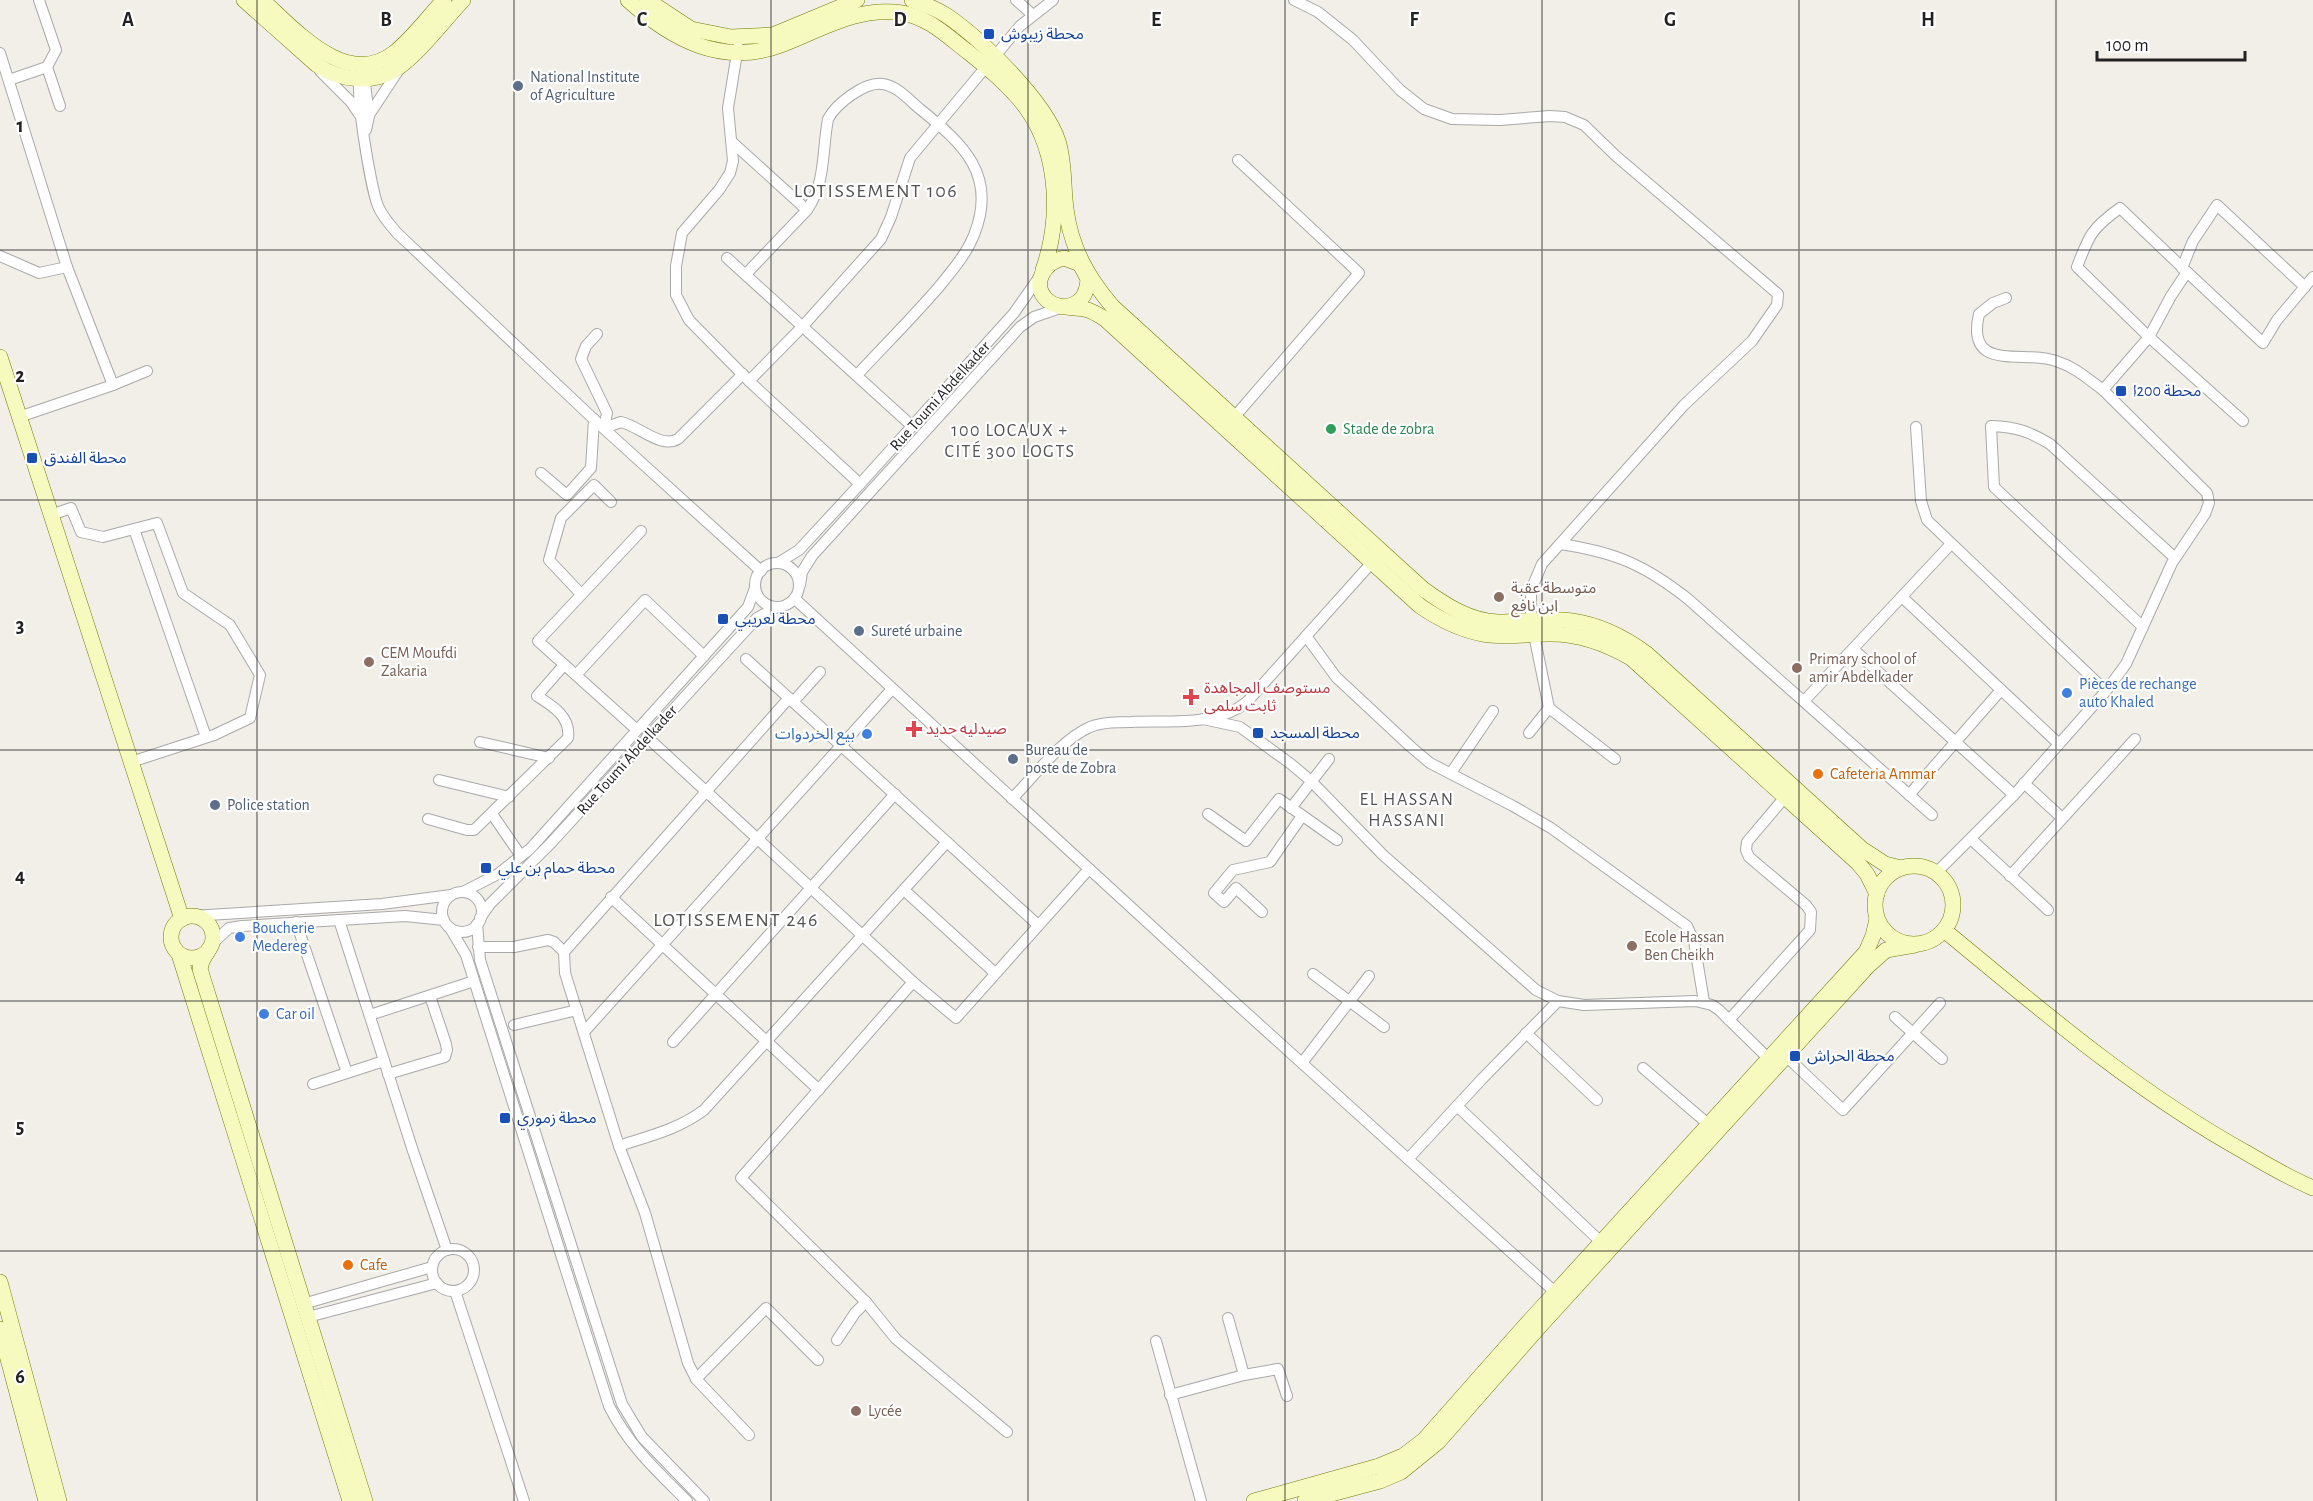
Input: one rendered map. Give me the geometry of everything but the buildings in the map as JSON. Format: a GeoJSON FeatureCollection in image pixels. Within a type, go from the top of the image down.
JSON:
{"type":"FeatureCollection","features":[{"type":"Feature","properties":{"kind":"street"},"geometry":{"type":"LineString","coordinates":[[9,80],[47,67],[56,50],[39,0]]}},
{"type":"Feature","properties":{"kind":"street"},"geometry":{"type":"LineString","coordinates":[[244,0],[329,73],[363,71],[393,54],[444,0]]}},
{"type":"Feature","properties":{"kind":"street"},"geometry":{"type":"LineString","coordinates":[[262,0],[317,48],[336,60],[363,71],[383,75],[402,64]]}},
{"type":"Feature","properties":{"kind":"street"},"geometry":{"type":"LineString","coordinates":[[365,117],[402,64],[464,0]]}},
{"type":"Feature","properties":{"kind":"street"},"geometry":{"type":"LineString","coordinates":[[628,0],[653,23],[682,39],[707,48],[738,45],[773,35],[857,0]]}},
{"type":"Feature","properties":{"kind":"street"},"geometry":{"type":"LineString","coordinates":[[647,0],[691,29],[712,34],[758,52],[855,14],[881,11],[920,17],[990,61],[1026,108],[1044,141],[1051,171],[1055,215],[1040,286],[1047,301],[1063,307],[1091,311],[1105,319],[1229,424],[1377,558],[1456,610],[1497,622],[1589,639],[1610,646],[1631,658],[1858,863],[1867,874],[1877,894]]}},
{"type":"Feature","properties":{"kind":"street"},"geometry":{"type":"LineString","coordinates":[[912,0],[946,16],[990,61],[1036,100],[1049,120],[1058,141],[1066,210],[1075,249],[1085,271],[1088,288],[1079,302],[1063,307]]}},
{"type":"Feature","properties":{"kind":"street"},"geometry":{"type":"LineString","coordinates":[[1016,0],[1033,15]]}},
{"type":"Feature","properties":{"kind":"street"},"geometry":{"type":"LineString","coordinates":[[604,428],[621,422],[662,441],[678,440],[802,326],[881,239],[891,217],[910,158],[1020,26],[1053,0]]}},
{"type":"Feature","properties":{"kind":"street"},"geometry":{"type":"LineString","coordinates":[[1294,0],[1318,12],[1353,40],[1400,90],[1424,109],[1452,119],[1500,120],[1550,116],[1565,117],[1584,125],[1634,171],[1778,294],[1777,305],[1752,341],[1684,405],[1542,564],[1535,578],[1531,590],[1532,627],[1549,708],[1615,759]]}},
{"type":"Feature","properties":{"kind":"street"},"geometry":{"type":"LineString","coordinates":[[738,45],[728,108],[733,161],[730,173],[708,205],[682,233],[676,266],[676,295],[689,320],[860,484]]}},
{"type":"Feature","properties":{"kind":"street"},"geometry":{"type":"LineString","coordinates":[[0,53],[67,267],[113,386]]}},
{"type":"Feature","properties":{"kind":"street"},"geometry":{"type":"LineString","coordinates":[[317,65],[321,74],[365,117]]}},
{"type":"Feature","properties":{"kind":"street"},"geometry":{"type":"LineString","coordinates":[[47,67],[60,106]]}},
{"type":"Feature","properties":{"kind":"street"},"geometry":{"type":"LineString","coordinates":[[363,71],[365,133],[378,206],[397,233],[594,419],[760,571]]}},
{"type":"Feature","properties":{"kind":"street"},"geometry":{"type":"LineString","coordinates":[[746,274],[815,199],[820,186],[828,119],[832,110],[845,99],[866,87],[881,83],[896,89],[938,124],[964,148],[976,168],[980,199],[974,235],[957,265],[925,303],[857,375]]}},
{"type":"Feature","properties":{"kind":"street"},"geometry":{"type":"LineString","coordinates":[[731,141],[807,210]]}},
{"type":"Feature","properties":{"kind":"street"},"geometry":{"type":"LineString","coordinates":[[1229,424],[1359,273],[1238,160]]}},
{"type":"Feature","properties":{"kind":"street"},"geometry":{"type":"LineString","coordinates":[[2103,390],[2149,337],[2184,270],[2193,241],[2217,205],[2305,288]]}},
{"type":"Feature","properties":{"kind":"street"},"geometry":{"type":"LineString","coordinates":[[2243,421],[2149,337],[2077,267],[2088,238],[2098,223],[2120,208],[2263,343],[2277,320],[2313,277]]}},
{"type":"Feature","properties":{"kind":"street"},"geometry":{"type":"LineString","coordinates":[[0,256],[39,273],[67,267]]}},
{"type":"Feature","properties":{"kind":"street"},"geometry":{"type":"LineString","coordinates":[[727,258],[912,426]]}},
{"type":"Feature","properties":{"kind":"street"},"geometry":{"type":"LineString","coordinates":[[1043,271],[1056,260],[1064,258],[1073,260],[1085,271],[1113,307],[1229,424]]}},
{"type":"Feature","properties":{"kind":"street","name":"Rue Toumi Abdelkader"},"geometry":{"type":"LineString","coordinates":[[778,563],[799,550],[860,484],[1014,313],[1043,271]]}},
{"type":"Feature","properties":{"kind":"street"},"geometry":{"type":"LineString","coordinates":[[1936,873],[2014,795],[2106,691],[2126,664],[2175,558],[2205,514],[2209,503],[2207,493],[2103,390],[2079,371],[2056,360],[2029,356],[1994,356],[1987,353],[1978,336],[1979,314],[2006,298]]}},
{"type":"Feature","properties":{"kind":"street","name":"Rue Toumi Abdelkader"},"geometry":{"type":"LineString","coordinates":[[800,585],[802,572],[812,556],[1020,327],[1034,317],[1063,307]]}},
{"type":"Feature","properties":{"kind":"street"},"geometry":{"type":"LineString","coordinates":[[597,334],[586,346],[582,359],[607,413],[604,428]]}},
{"type":"Feature","properties":{"kind":"street"},"geometry":{"type":"LineString","coordinates":[[0,357],[131,762],[187,918]]}},
{"type":"Feature","properties":{"kind":"street"},"geometry":{"type":"LineString","coordinates":[[19,417],[113,386],[147,371]]}},
{"type":"Feature","properties":{"kind":"street"},"geometry":{"type":"LineString","coordinates":[[541,473],[567,495],[591,468],[594,419]]}},
{"type":"Feature","properties":{"kind":"street"},"geometry":{"type":"LineString","coordinates":[[2144,627],[1994,487],[1991,426],[2015,427],[2032,433],[2050,444],[2175,558]]}},
{"type":"Feature","properties":{"kind":"street"},"geometry":{"type":"LineString","coordinates":[[1916,428],[1923,512],[1927,520],[2106,691]]}},
{"type":"Feature","properties":{"kind":"street"},"geometry":{"type":"LineString","coordinates":[[582,594],[549,561],[561,518],[594,485],[611,502]]}},
{"type":"Feature","properties":{"kind":"street"},"geometry":{"type":"LineString","coordinates":[[51,515],[71,508],[81,532],[103,537],[157,523],[183,593],[230,625],[260,675],[250,718],[206,737],[131,762]]}},
{"type":"Feature","properties":{"kind":"street"},"geometry":{"type":"LineString","coordinates":[[134,529],[206,737]]}},
{"type":"Feature","properties":{"kind":"street"},"geometry":{"type":"LineString","coordinates":[[637,730],[538,640],[641,531]]}},
{"type":"Feature","properties":{"kind":"street"},"geometry":{"type":"LineString","coordinates":[[1560,544],[1614,556],[1641,566],[1664,580],[1932,815]]}},
{"type":"Feature","properties":{"kind":"street"},"geometry":{"type":"LineString","coordinates":[[1804,701],[1952,544]]}},
{"type":"Feature","properties":{"kind":"street"},"geometry":{"type":"LineString","coordinates":[[1012,798],[1070,739],[1092,726],[1116,722],[1203,719],[1237,711],[1377,558]]}},
{"type":"Feature","properties":{"kind":"street"},"geometry":{"type":"LineString","coordinates":[[778,563],[785,564],[794,571],[800,585],[795,599],[789,604],[777,607],[763,602],[755,588],[760,571],[770,564],[778,563]]}},
{"type":"Feature","properties":{"kind":"street","name":"Rue Toumi Abdelkader"},"geometry":{"type":"LineString","coordinates":[[463,892],[498,874],[521,856],[748,607],[755,588]]}},
{"type":"Feature","properties":{"kind":"street"},"geometry":{"type":"LineString","coordinates":[[1902,597],[2058,744]]}},
{"type":"Feature","properties":{"kind":"street"},"geometry":{"type":"LineString","coordinates":[[795,599],[1556,1292]]}},
{"type":"Feature","properties":{"kind":"street"},"geometry":{"type":"LineString","coordinates":[[576,675],[645,600],[704,656]]}},
{"type":"Feature","properties":{"kind":"street","name":"Rue Toumi Abdelkader"},"geometry":{"type":"LineString","coordinates":[[479,921],[490,904],[551,843],[757,618],[777,607]]}},
{"type":"Feature","properties":{"kind":"street"},"geometry":{"type":"LineString","coordinates":[[1532,627],[1554,619],[1588,624],[1621,636],[1647,654],[1862,849],[1885,864],[1901,868]]}},
{"type":"Feature","properties":{"kind":"street"},"geometry":{"type":"LineString","coordinates":[[1306,636],[1336,677],[1430,763],[1514,806],[1551,828],[1687,926],[1694,941],[1704,1002]]}},
{"type":"Feature","properties":{"kind":"street"},"geometry":{"type":"LineString","coordinates":[[1853,649],[2014,795]]}},
{"type":"Feature","properties":{"kind":"street"},"geometry":{"type":"LineString","coordinates":[[746,659],[1038,925]]}},
{"type":"Feature","properties":{"kind":"street"},"geometry":{"type":"LineString","coordinates":[[428,819],[466,830],[474,830],[568,738],[570,730],[559,710],[537,696],[564,665]]}},
{"type":"Feature","properties":{"kind":"street"},"geometry":{"type":"LineString","coordinates":[[564,952],[706,791],[820,672]]}},
{"type":"Feature","properties":{"kind":"street"},"geometry":{"type":"LineString","coordinates":[[584,1032],[892,689]]}},
{"type":"Feature","properties":{"kind":"street"},"geometry":{"type":"LineString","coordinates":[[1909,795],[2001,690]]}},
{"type":"Feature","properties":{"kind":"street"},"geometry":{"type":"LineString","coordinates":[[1245,731],[1242,716],[1247,702]]}},
{"type":"Feature","properties":{"kind":"street"},"geometry":{"type":"LineString","coordinates":[[1529,733],[1549,708]]}},
{"type":"Feature","properties":{"kind":"street"},"geometry":{"type":"LineString","coordinates":[[1451,773],[1493,711]]}},
{"type":"Feature","properties":{"kind":"street"},"geometry":{"type":"LineString","coordinates":[[1203,719],[1226,722],[1245,731],[1311,782],[1383,855],[1454,920],[1520,978],[1536,990],[1558,1001],[1584,1005],[1704,1002],[1719,1010],[1777,1060],[1844,1110],[1940,1003]]}},
{"type":"Feature","properties":{"kind":"street"},"geometry":{"type":"LineString","coordinates":[[647,737],[863,936],[956,1018],[1089,869]]}},
{"type":"Feature","properties":{"kind":"street"},"geometry":{"type":"LineString","coordinates":[[2010,876],[2135,740]]}},
{"type":"Feature","properties":{"kind":"street"},"geometry":{"type":"LineString","coordinates":[[480,742],[549,758]]}},
{"type":"Feature","properties":{"kind":"street"},"geometry":{"type":"LineString","coordinates":[[1291,808],[1329,759]]}},
{"type":"Feature","properties":{"kind":"street"},"geometry":{"type":"LineString","coordinates":[[439,780],[509,797]]}},
{"type":"Feature","properties":{"kind":"street"},"geometry":{"type":"LineString","coordinates":[[2024,783],[2062,818]]}},
{"type":"Feature","properties":{"kind":"street"},"geometry":{"type":"LineString","coordinates":[[673,1042],[895,794]]}},
{"type":"Feature","properties":{"kind":"street"},"geometry":{"type":"LineString","coordinates":[[1729,1020],[1810,930],[1810,912],[1806,905],[1749,857],[1746,850],[1747,842],[1785,797]]}},
{"type":"Feature","properties":{"kind":"street"},"geometry":{"type":"LineString","coordinates":[[1208,814],[1246,841],[1279,799],[1336,840]]}},
{"type":"Feature","properties":{"kind":"street"},"geometry":{"type":"LineString","coordinates":[[492,814],[521,856]]}},
{"type":"Feature","properties":{"kind":"street"},"geometry":{"type":"LineString","coordinates":[[1263,912],[1236,888],[1224,902],[1214,893],[1233,870],[1270,862],[1302,816]]}},
{"type":"Feature","properties":{"kind":"street"},"geometry":{"type":"LineString","coordinates":[[1971,839],[2048,910]]}},
{"type":"Feature","properties":{"kind":"street"},"geometry":{"type":"LineString","coordinates":[[620,1146],[675,1128],[704,1110],[947,842]]}},
{"type":"Feature","properties":{"kind":"street"},"geometry":{"type":"LineString","coordinates":[[1254,1501],[1379,1466],[1403,1456],[1424,1440],[1708,1124],[1777,1060],[1868,966],[1886,950],[1915,945],[1928,942],[1944,930],[1953,913],[1953,900],[1949,887],[1928,868],[1915,866],[1901,868],[1889,875],[1880,885],[1875,912],[1889,936],[1901,943],[1915,945]]}},
{"type":"Feature","properties":{"kind":"street"},"geometry":{"type":"LineString","coordinates":[[904,890],[995,973]]}},
{"type":"Feature","properties":{"kind":"street"},"geometry":{"type":"LineString","coordinates":[[350,1501],[179,954],[171,935],[173,928],[187,918],[382,904],[463,892],[470,894],[480,903],[478,947],[480,960],[622,1404],[642,1437],[704,1501]]}},
{"type":"Feature","properties":{"kind":"street"},"geometry":{"type":"LineString","coordinates":[[451,895],[443,906],[447,924],[460,942],[474,981],[609,1406],[622,1431],[639,1454],[687,1501]]}},
{"type":"Feature","properties":{"kind":"street"},"geometry":{"type":"LineString","coordinates":[[611,897],[819,1090]]}},
{"type":"Feature","properties":{"kind":"street"},"geometry":{"type":"LineString","coordinates":[[179,954],[193,958],[203,955],[229,928],[405,916],[447,924],[465,931],[479,921]]}},
{"type":"Feature","properties":{"kind":"street"},"geometry":{"type":"LineString","coordinates":[[187,918],[203,919],[212,930],[210,947],[200,969],[365,1501]]}},
{"type":"Feature","properties":{"kind":"street"},"geometry":{"type":"LineString","coordinates":[[1305,1501],[1380,1481],[1401,1472],[1438,1442],[1777,1060],[1866,952],[1878,919]]}},
{"type":"Feature","properties":{"kind":"street"},"geometry":{"type":"LineString","coordinates":[[339,920],[447,1250]]}},
{"type":"Feature","properties":{"kind":"street"},"geometry":{"type":"LineString","coordinates":[[296,922],[347,1073]]}},
{"type":"Feature","properties":{"kind":"street"},"geometry":{"type":"LineString","coordinates":[[1944,930],[2062,1026],[2164,1104],[2216,1136],[2313,1188]]}},
{"type":"Feature","properties":{"kind":"street"},"geometry":{"type":"LineString","coordinates":[[478,947],[514,947],[548,940],[554,942],[564,952],[565,973],[620,1146],[645,1213],[688,1362],[696,1379],[749,1435]]}},
{"type":"Feature","properties":{"kind":"street"},"geometry":{"type":"LineString","coordinates":[[1313,974],[1384,1027]]}},
{"type":"Feature","properties":{"kind":"street"},"geometry":{"type":"LineString","coordinates":[[1302,1063],[1369,976]]}},
{"type":"Feature","properties":{"kind":"street"},"geometry":{"type":"LineString","coordinates":[[369,1015],[474,981]]}},
{"type":"Feature","properties":{"kind":"street"},"geometry":{"type":"LineString","coordinates":[[914,982],[741,1178],[866,1302],[896,1339],[1007,1432]]}},
{"type":"Feature","properties":{"kind":"street"},"geometry":{"type":"LineString","coordinates":[[388,1074],[445,1057],[446,1044],[430,996]]}},
{"type":"Feature","properties":{"kind":"street"},"geometry":{"type":"LineString","coordinates":[[1408,1159],[1558,1001]]}},
{"type":"Feature","properties":{"kind":"street"},"geometry":{"type":"LineString","coordinates":[[514,1025],[577,1010]]}},
{"type":"Feature","properties":{"kind":"street"},"geometry":{"type":"LineString","coordinates":[[1895,1017],[1942,1059]]}},
{"type":"Feature","properties":{"kind":"street"},"geometry":{"type":"LineString","coordinates":[[1526,1033],[1597,1100]]}},
{"type":"Feature","properties":{"kind":"street"},"geometry":{"type":"LineString","coordinates":[[313,1084],[384,1061]]}},
{"type":"Feature","properties":{"kind":"street"},"geometry":{"type":"LineString","coordinates":[[1643,1068],[1708,1124]]}},
{"type":"Feature","properties":{"kind":"street"},"geometry":{"type":"LineString","coordinates":[[1457,1106],[1601,1242]]}},
{"type":"Feature","properties":{"kind":"street"},"geometry":{"type":"LineString","coordinates":[[447,1250],[461,1250],[472,1259],[474,1266],[472,1280],[462,1289],[448,1291],[437,1283],[432,1268],[437,1256],[447,1250]]}},
{"type":"Feature","properties":{"kind":"street"},"geometry":{"type":"LineString","coordinates":[[305,1310],[432,1268]]}},
{"type":"Feature","properties":{"kind":"street"},"geometry":{"type":"LineString","coordinates":[[0,1282],[59,1501]]}},
{"type":"Feature","properties":{"kind":"street"},"geometry":{"type":"LineString","coordinates":[[305,1310],[437,1283]]}},
{"type":"Feature","properties":{"kind":"street"},"geometry":{"type":"LineString","coordinates":[[455,1291],[524,1501]]}},
{"type":"Feature","properties":{"kind":"street"},"geometry":{"type":"LineString","coordinates":[[837,1340],[855,1313],[866,1302]]}},
{"type":"Feature","properties":{"kind":"street"},"geometry":{"type":"LineString","coordinates":[[696,1379],[766,1308],[818,1360]]}},
{"type":"Feature","properties":{"kind":"street"},"geometry":{"type":"LineString","coordinates":[[1228,1318],[1244,1375]]}},
{"type":"Feature","properties":{"kind":"street"},"geometry":{"type":"LineString","coordinates":[[0,1329],[46,1501]]}},
{"type":"Feature","properties":{"kind":"street"},"geometry":{"type":"LineString","coordinates":[[1156,1341],[1201,1501]]}},
{"type":"Feature","properties":{"kind":"street"},"geometry":{"type":"LineString","coordinates":[[1170,1395],[1244,1375],[1278,1369],[1287,1396]]}},
{"type":"Feature","properties":{"kind":"place","name":"محطة زيبوش"},"geometry":{"type":"Point","coordinates":[989,34]}},
{"type":"Feature","properties":{"kind":"place","name":"National Institute of Agriculture"},"geometry":{"type":"Point","coordinates":[518,86]}},
{"type":"Feature","properties":{"kind":"place","name":"محطة 200ا"},"geometry":{"type":"Point","coordinates":[2121,391]}},
{"type":"Feature","properties":{"kind":"place","name":"Stade de zobra"},"geometry":{"type":"Point","coordinates":[1331,429]}},
{"type":"Feature","properties":{"kind":"place","name":"محطة الفندق"},"geometry":{"type":"Point","coordinates":[32,458]}},
{"type":"Feature","properties":{"kind":"place","name":"متوسطة عقبة ابن نافع"},"geometry":{"type":"Point","coordinates":[1499,597]}},
{"type":"Feature","properties":{"kind":"place","name":"محطة لعريبي"},"geometry":{"type":"Point","coordinates":[723,619]}},
{"type":"Feature","properties":{"kind":"place","name":"Sureté urbaine"},"geometry":{"type":"Point","coordinates":[859,631]}},
{"type":"Feature","properties":{"kind":"place","name":"CEM Moufdi Zakaria"},"geometry":{"type":"Point","coordinates":[369,662]}},
{"type":"Feature","properties":{"kind":"place","name":"Primary school of amir Abdelkader"},"geometry":{"type":"Point","coordinates":[1797,668]}},
{"type":"Feature","properties":{"kind":"place","name":"Pièces de rechange auto Khaled"},"geometry":{"type":"Point","coordinates":[2067,693]}},
{"type":"Feature","properties":{"kind":"place","name":"مستوصف المجاهدة ثابت سلمى"},"geometry":{"type":"Point","coordinates":[1191,697]}},
{"type":"Feature","properties":{"kind":"place","name":"صيدليه حديد"},"geometry":{"type":"Point","coordinates":[914,729]}},
{"type":"Feature","properties":{"kind":"place","name":"محطة المسجد"},"geometry":{"type":"Point","coordinates":[1258,733]}},
{"type":"Feature","properties":{"kind":"place","name":"بيع الخردوات"},"geometry":{"type":"Point","coordinates":[867,734]}},
{"type":"Feature","properties":{"kind":"place","name":"Bureau de poste de Zobra"},"geometry":{"type":"Point","coordinates":[1013,759]}},
{"type":"Feature","properties":{"kind":"place","name":"Cafeteria Ammar"},"geometry":{"type":"Point","coordinates":[1818,774]}},
{"type":"Feature","properties":{"kind":"place","name":"Police station"},"geometry":{"type":"Point","coordinates":[215,805]}},
{"type":"Feature","properties":{"kind":"place","name":"محطة حمام بن علي"},"geometry":{"type":"Point","coordinates":[486,868]}},
{"type":"Feature","properties":{"kind":"place","name":"Boucherie Medereg"},"geometry":{"type":"Point","coordinates":[240,937]}},
{"type":"Feature","properties":{"kind":"place","name":"Ecole Hassan Ben Cheikh"},"geometry":{"type":"Point","coordinates":[1632,946]}},
{"type":"Feature","properties":{"kind":"place","name":"Car oil"},"geometry":{"type":"Point","coordinates":[264,1014]}},
{"type":"Feature","properties":{"kind":"place","name":"محطة الحراش"},"geometry":{"type":"Point","coordinates":[1795,1056]}},
{"type":"Feature","properties":{"kind":"place","name":"محطة زموري"},"geometry":{"type":"Point","coordinates":[505,1118]}},
{"type":"Feature","properties":{"kind":"place","name":"Cafe"},"geometry":{"type":"Point","coordinates":[348,1265]}},
{"type":"Feature","properties":{"kind":"place","name":"Lycée"},"geometry":{"type":"Point","coordinates":[856,1411]}},
{"type":"Feature","properties":{"kind":"district","name":"LOTISSEMENT 106"},"geometry":{"type":"Point","coordinates":[876,191]}},
{"type":"Feature","properties":{"kind":"district","name":"100 LOCAUX + CITÉ 300 LOGTS"},"geometry":{"type":"Point","coordinates":[1010,441]}},
{"type":"Feature","properties":{"kind":"district","name":"EL HASSAN HASSANI"},"geometry":{"type":"Point","coordinates":[1407,810]}},
{"type":"Feature","properties":{"kind":"district","name":"LOTISSEMENT 246"},"geometry":{"type":"Point","coordinates":[736,920]}}]}
